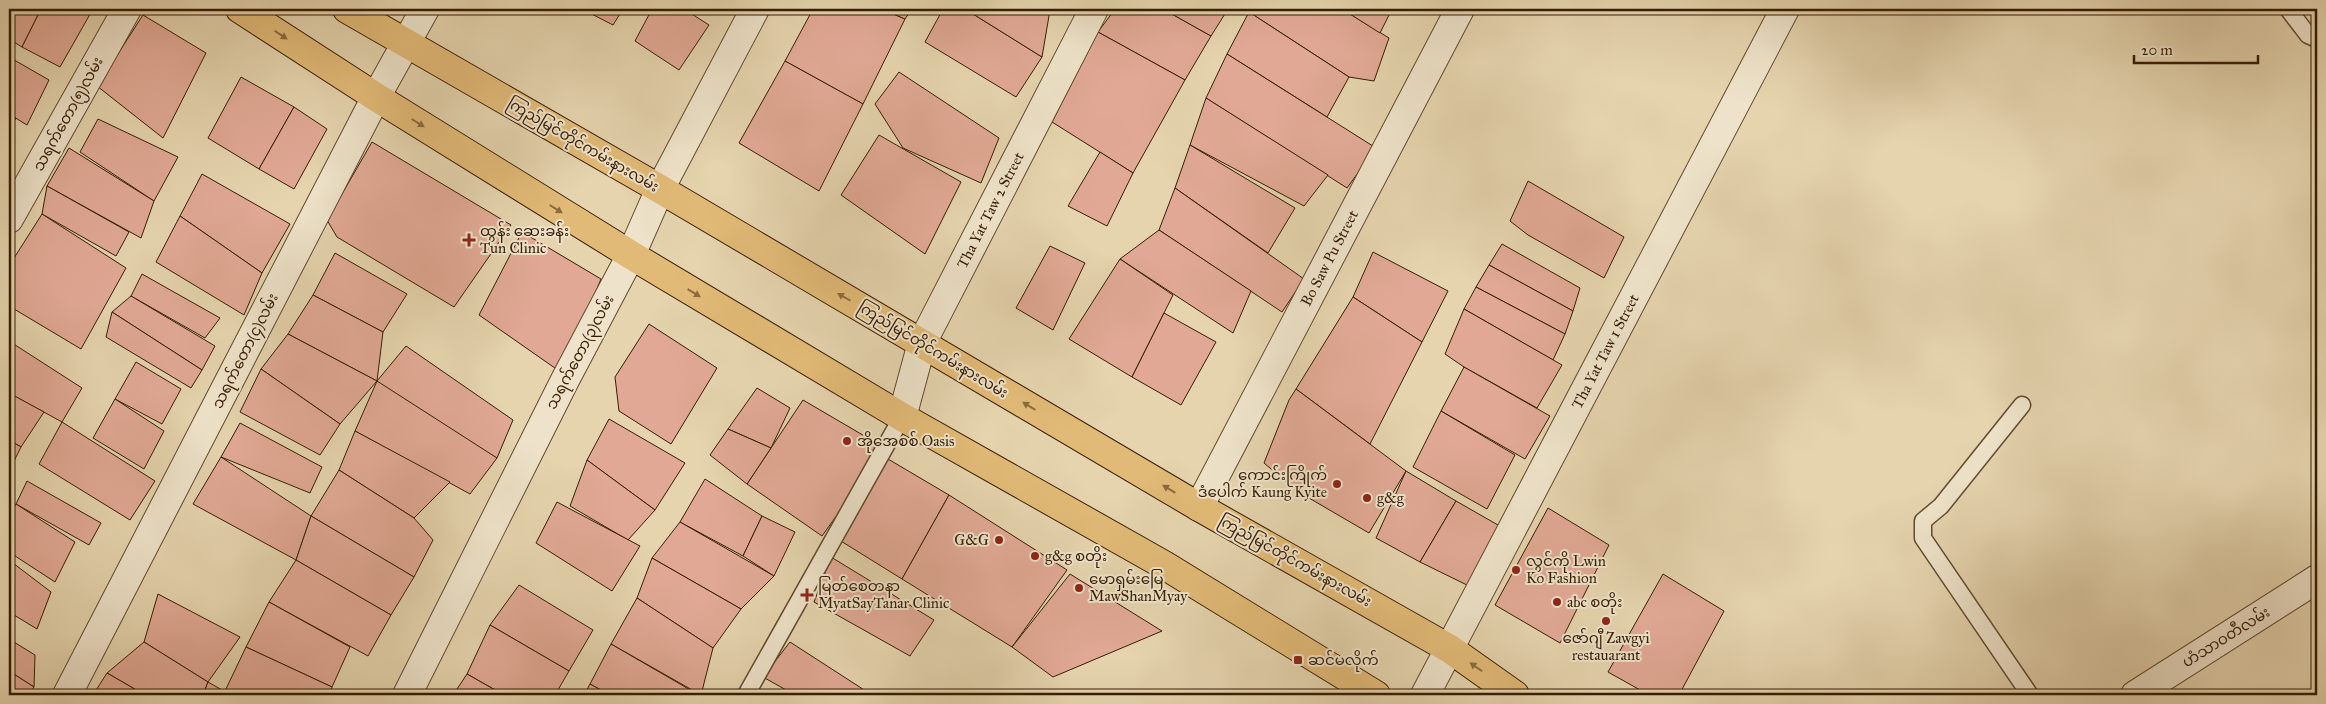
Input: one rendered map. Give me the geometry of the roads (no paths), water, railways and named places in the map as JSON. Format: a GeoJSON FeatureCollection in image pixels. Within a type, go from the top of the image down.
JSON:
{"type":"FeatureCollection","features":[{"type":"Feature","properties":{"kind":"main road"},"geometry":{"type":"LineString","coordinates":[[240,9],[376,97],[631,256],[902,417],[1164,565],[1376,695]]}},
{"type":"Feature","properties":{"kind":"main road","name":"ကြည်မြင်တိုင်ကမ်းနားလမ်း"},"geometry":{"type":"LineString","coordinates":[[347,9],[660,189],[1199,507],[1450,648],[1515,695]]}},
{"type":"Feature","properties":{"kind":"street","name":"သရက်တော(၅)လမ်း"},"geometry":{"type":"LineString","coordinates":[[9,219],[127,9]]}},
{"type":"Feature","properties":{"kind":"street","name":"သရက်တော(၄)လမ်း"},"geometry":{"type":"LineString","coordinates":[[67,695],[376,97],[425,9]]}},
{"type":"Feature","properties":{"kind":"street","name":"သရက်တော(၃)လမ်း"},"geometry":{"type":"LineString","coordinates":[[407,695],[565,380],[631,256],[660,189],[754,9]]}},
{"type":"Feature","properties":{"kind":"street","name":"Tha Yat Taw 2 Street"},"geometry":{"type":"LineString","coordinates":[[902,417],[922,343],[1094,9]]}},
{"type":"Feature","properties":{"kind":"street","name":"Bo Saw Pu Street"},"geometry":{"type":"LineString","coordinates":[[1199,507],[1460,9]]}},
{"type":"Feature","properties":{"kind":"street","name":"Tha Yat Taw 1 Street"},"geometry":{"type":"LineString","coordinates":[[1426,695],[1785,9]]}},
{"type":"Feature","properties":{"kind":"street","name":"ဟံသာဝတီလမ်း"},"geometry":{"type":"LineString","coordinates":[[2135,695],[2317,579]]}},
{"type":"Feature","properties":{"kind":"lane"},"geometry":{"type":"LineString","coordinates":[[2288,9],[2308,35],[2317,39]]}},
{"type":"Feature","properties":{"kind":"lane"},"geometry":{"type":"LineString","coordinates":[[2022,405],[1941,506],[1923,521],[1923,538],[2030,695]]}},
{"type":"Feature","properties":{"kind":"lane"},"geometry":{"type":"LineString","coordinates":[[746,695],[902,417]]}},
{"type":"Feature","properties":{"kind":"place","name":"ထွန်း ဆေးခန်း Tun Clinic"},"geometry":{"type":"Point","coordinates":[469,240]}},
{"type":"Feature","properties":{"kind":"place","name":"အိုအေစစ် Oasis"},"geometry":{"type":"Point","coordinates":[847,441]}},
{"type":"Feature","properties":{"kind":"place","name":"ကောင်းကြိုက် ဒံပေါက် Kaung Kyite"},"geometry":{"type":"Point","coordinates":[1337,484]}},
{"type":"Feature","properties":{"kind":"place","name":"g&g"},"geometry":{"type":"Point","coordinates":[1367,498]}},
{"type":"Feature","properties":{"kind":"place","name":"G&G"},"geometry":{"type":"Point","coordinates":[999,540]}},
{"type":"Feature","properties":{"kind":"place","name":"g&g စတိုး"},"geometry":{"type":"Point","coordinates":[1035,556]}},
{"type":"Feature","properties":{"kind":"place","name":"လွင်ကို Lwin Ko Fashion"},"geometry":{"type":"Point","coordinates":[1516,570]}},
{"type":"Feature","properties":{"kind":"place","name":"မောရှမ်းမြေ MawShanMyay"},"geometry":{"type":"Point","coordinates":[1079,588]}},
{"type":"Feature","properties":{"kind":"place","name":"မြတ်စေတနာ MyatSayTanar Clinic"},"geometry":{"type":"Point","coordinates":[807,595]}},
{"type":"Feature","properties":{"kind":"place","name":"abc စတိုး"},"geometry":{"type":"Point","coordinates":[1557,602]}},
{"type":"Feature","properties":{"kind":"place","name":"ဇော်ဂျီ Zawgyi restauarant"},"geometry":{"type":"Point","coordinates":[1606,621]}},
{"type":"Feature","properties":{"kind":"place","name":"ဆင်မလိုက်"},"geometry":{"type":"Point","coordinates":[1298,660]}}]}
